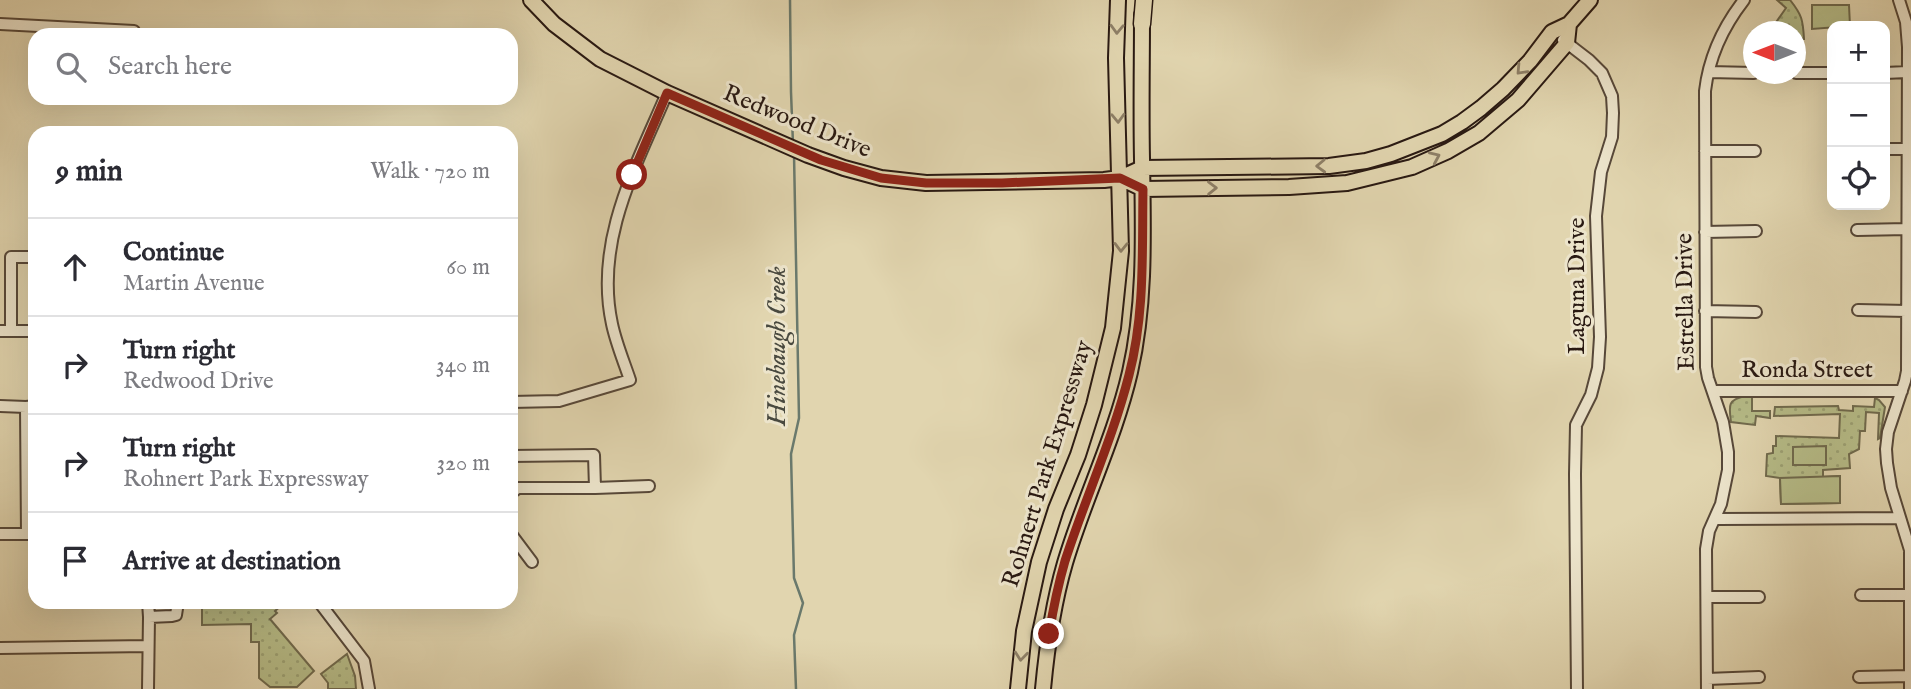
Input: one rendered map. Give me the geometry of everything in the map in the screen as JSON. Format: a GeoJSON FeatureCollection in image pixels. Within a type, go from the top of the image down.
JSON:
{"type":"FeatureCollection","features":[{"type":"Feature","properties":{"kind":"highway"},"geometry":{"type":"LineString","coordinates":[[1142,24],[1143,0]]}},
{"type":"Feature","properties":{"kind":"main road","name":"Redwood Drive"},"geometry":{"type":"LineString","coordinates":[[531,0],[554,24],[600,59],[667,93],[844,169],[894,180],[926,183],[1120,178],[1142,169],[1329,166],[1356,163],[1391,154],[1442,134],[1462,122],[1503,89],[1530,61],[1552,32],[1569,24],[1590,0]]}},
{"type":"Feature","properties":{"kind":"main road","name":"Rohnert Park Expressway"},"geometry":{"type":"LineString","coordinates":[[1018,689],[1024,631],[1039,562],[1094,405],[1113,328],[1121,251],[1116,58],[1118,0]]}},
{"type":"Feature","properties":{"kind":"main road","name":"Rohnert Park Expressway"},"geometry":{"type":"LineString","coordinates":[[1043,689],[1055,598],[1065,562],[1119,410],[1138,330],[1142,281],[1142,24]]}},
{"type":"Feature","properties":{"kind":"main road"},"geometry":{"type":"LineString","coordinates":[[1567,43],[1569,24]]}},
{"type":"Feature","properties":{"kind":"main road","name":"Redwood Drive"},"geometry":{"type":"LineString","coordinates":[[1120,178],[1143,189],[1289,187],[1335,184],[1412,167],[1448,151],[1479,132],[1518,100],[1567,43]]}},
{"type":"Feature","properties":{"kind":"main road"},"geometry":{"type":"LineString","coordinates":[[1077,455],[1100,462]]}},
{"type":"Feature","properties":{"kind":"street","name":"Estrella Drive"},"geometry":{"type":"LineString","coordinates":[[1707,684],[1707,540],[1716,519],[1727,478],[1728,452],[1723,422],[1706,367],[1705,91],[1722,34],[1744,0]]}},
{"type":"Feature","properties":{"kind":"street"},"geometry":{"type":"LineString","coordinates":[[1899,0],[1906,22],[1908,72],[1907,371],[1888,432],[1886,449],[1889,478],[1910,550],[1910,689]]}},
{"type":"Feature","properties":{"kind":"street"},"geometry":{"type":"LineString","coordinates":[[0,24],[77,28]]}},
{"type":"Feature","properties":{"kind":"street","name":"Laguna Drive"},"geometry":{"type":"LineString","coordinates":[[1552,32],[1602,73],[1612,96],[1613,113],[1612,137],[1601,172],[1596,216],[1600,337],[1598,368],[1591,395],[1576,425],[1577,689]]}},
{"type":"Feature","properties":{"kind":"street"},"geometry":{"type":"LineString","coordinates":[[1709,72],[1743,73]]}},
{"type":"Feature","properties":{"kind":"street"},"geometry":{"type":"LineString","coordinates":[[1890,73],[1908,72]]}},
{"type":"Feature","properties":{"kind":"street"},"geometry":{"type":"LineString","coordinates":[[1806,73],[1827,73]]}},
{"type":"Feature","properties":{"kind":"street"},"geometry":{"type":"LineString","coordinates":[[518,402],[559,401],[630,380],[612,325],[607,275],[610,251],[622,200],[667,93]]}},
{"type":"Feature","properties":{"kind":"street"},"geometry":{"type":"LineString","coordinates":[[1890,149],[1907,149]]}},
{"type":"Feature","properties":{"kind":"street"},"geometry":{"type":"LineString","coordinates":[[1705,150],[1755,151]]}},
{"type":"Feature","properties":{"kind":"street"},"geometry":{"type":"LineString","coordinates":[[1857,230],[1907,229]]}},
{"type":"Feature","properties":{"kind":"street"},"geometry":{"type":"LineString","coordinates":[[1705,232],[1756,231]]}},
{"type":"Feature","properties":{"kind":"street"},"geometry":{"type":"LineString","coordinates":[[28,257],[11,257],[5,331],[28,331]]}},
{"type":"Feature","properties":{"kind":"street"},"geometry":{"type":"LineString","coordinates":[[1858,310],[1907,311]]}},
{"type":"Feature","properties":{"kind":"street"},"geometry":{"type":"LineString","coordinates":[[1705,311],[1756,312]]}},
{"type":"Feature","properties":{"kind":"street","name":"Ronda Street"},"geometry":{"type":"LineString","coordinates":[[1713,391],[1902,391]]}},
{"type":"Feature","properties":{"kind":"street"},"geometry":{"type":"LineString","coordinates":[[0,406],[28,407]]}},
{"type":"Feature","properties":{"kind":"street"},"geometry":{"type":"LineString","coordinates":[[518,456],[594,455],[595,488]]}},
{"type":"Feature","properties":{"kind":"street"},"geometry":{"type":"LineString","coordinates":[[518,488],[649,486]]}},
{"type":"Feature","properties":{"kind":"street"},"geometry":{"type":"LineString","coordinates":[[1716,519],[1900,518]]}},
{"type":"Feature","properties":{"kind":"street"},"geometry":{"type":"LineString","coordinates":[[0,534],[28,533]]}},
{"type":"Feature","properties":{"kind":"street"},"geometry":{"type":"LineString","coordinates":[[518,543],[532,562]]}},
{"type":"Feature","properties":{"kind":"street"},"geometry":{"type":"LineString","coordinates":[[1861,595],[1910,595]]}},
{"type":"Feature","properties":{"kind":"street"},"geometry":{"type":"LineString","coordinates":[[1707,597],[1759,597]]}},
{"type":"Feature","properties":{"kind":"street"},"geometry":{"type":"LineString","coordinates":[[148,609],[148,689]]}},
{"type":"Feature","properties":{"kind":"street"},"geometry":{"type":"LineString","coordinates":[[149,617],[172,617],[176,615],[177,609]]}},
{"type":"Feature","properties":{"kind":"street"},"geometry":{"type":"LineString","coordinates":[[325,609],[364,661],[369,689]]}},
{"type":"Feature","properties":{"kind":"street"},"geometry":{"type":"LineString","coordinates":[[0,649],[148,646]]}},
{"type":"Feature","properties":{"kind":"street"},"geometry":{"type":"LineString","coordinates":[[1859,677],[1910,676]]}},
{"type":"Feature","properties":{"kind":"street"},"geometry":{"type":"LineString","coordinates":[[1707,684],[1759,677]]}},
{"type":"Feature","properties":{"kind":"green space"},"geometry":{"type":"Polygon","coordinates":[[[1777,0],[1790,0],[1802,21],[1777,21],[1786,8],[1777,0]]]}},
{"type":"Feature","properties":{"kind":"green space"},"geometry":{"type":"Polygon","coordinates":[[[1812,5],[1849,5],[1850,21],[1827,21],[1827,28],[1812,29],[1812,5]]]}},
{"type":"Feature","properties":{"kind":"green space"},"geometry":{"type":"Polygon","coordinates":[[[1745,396],[1752,397],[1752,411],[1770,411],[1770,418],[1756,416],[1755,425],[1731,422],[1730,404],[1745,396]]]}},
{"type":"Feature","properties":{"kind":"green space"},"geometry":{"type":"Polygon","coordinates":[[[1875,398],[1885,407],[1880,438],[1878,439],[1879,413],[1866,412],[1865,431],[1860,431],[1859,449],[1849,454],[1850,468],[1823,470],[1823,477],[1840,476],[1840,503],[1781,504],[1780,478],[1766,476],[1767,454],[1773,453],[1776,436],[1839,438],[1840,414],[1774,416],[1775,407],[1838,406],[1839,410],[1853,411],[1853,406],[1874,407],[1875,398]]]}},
{"type":"Feature","properties":{"kind":"green space"},"geometry":{"type":"Polygon","coordinates":[[[1826,446],[1826,465],[1793,465],[1793,447],[1826,446]]]}},
{"type":"Feature","properties":{"kind":"green space"},"geometry":{"type":"Polygon","coordinates":[[[1840,476],[1840,503],[1781,504],[1780,478],[1840,476]]]}},
{"type":"Feature","properties":{"kind":"green space"},"geometry":{"type":"Polygon","coordinates":[[[202,609],[277,609],[275,611],[277,613],[270,619],[314,671],[297,687],[270,687],[259,678],[259,642],[251,642],[251,624],[202,625],[202,609]]]}},
{"type":"Feature","properties":{"kind":"green space"},"geometry":{"type":"Polygon","coordinates":[[[347,654],[355,676],[356,689],[328,689],[328,683],[321,674],[347,654]]]}},
{"type":"Feature","properties":{"kind":"waterway","name":"Hinebaugh Creek"},"geometry":{"type":"LineString","coordinates":[[790,0],[793,144]]}},
{"type":"Feature","properties":{"kind":"waterway","name":"Hinebaugh Creek"},"geometry":{"type":"LineString","coordinates":[[794,154],[799,418],[791,454],[794,578],[803,603],[794,635],[796,689]]}},
{"type":"Feature","properties":{"kind":"route"},"geometry":{"type":"LineString","coordinates":[[632,175],[667,93],[821,160],[881,178],[926,183],[1120,178],[1143,189],[1142,281],[1138,330],[1130,372],[1065,562],[1049,634]]}}]}
